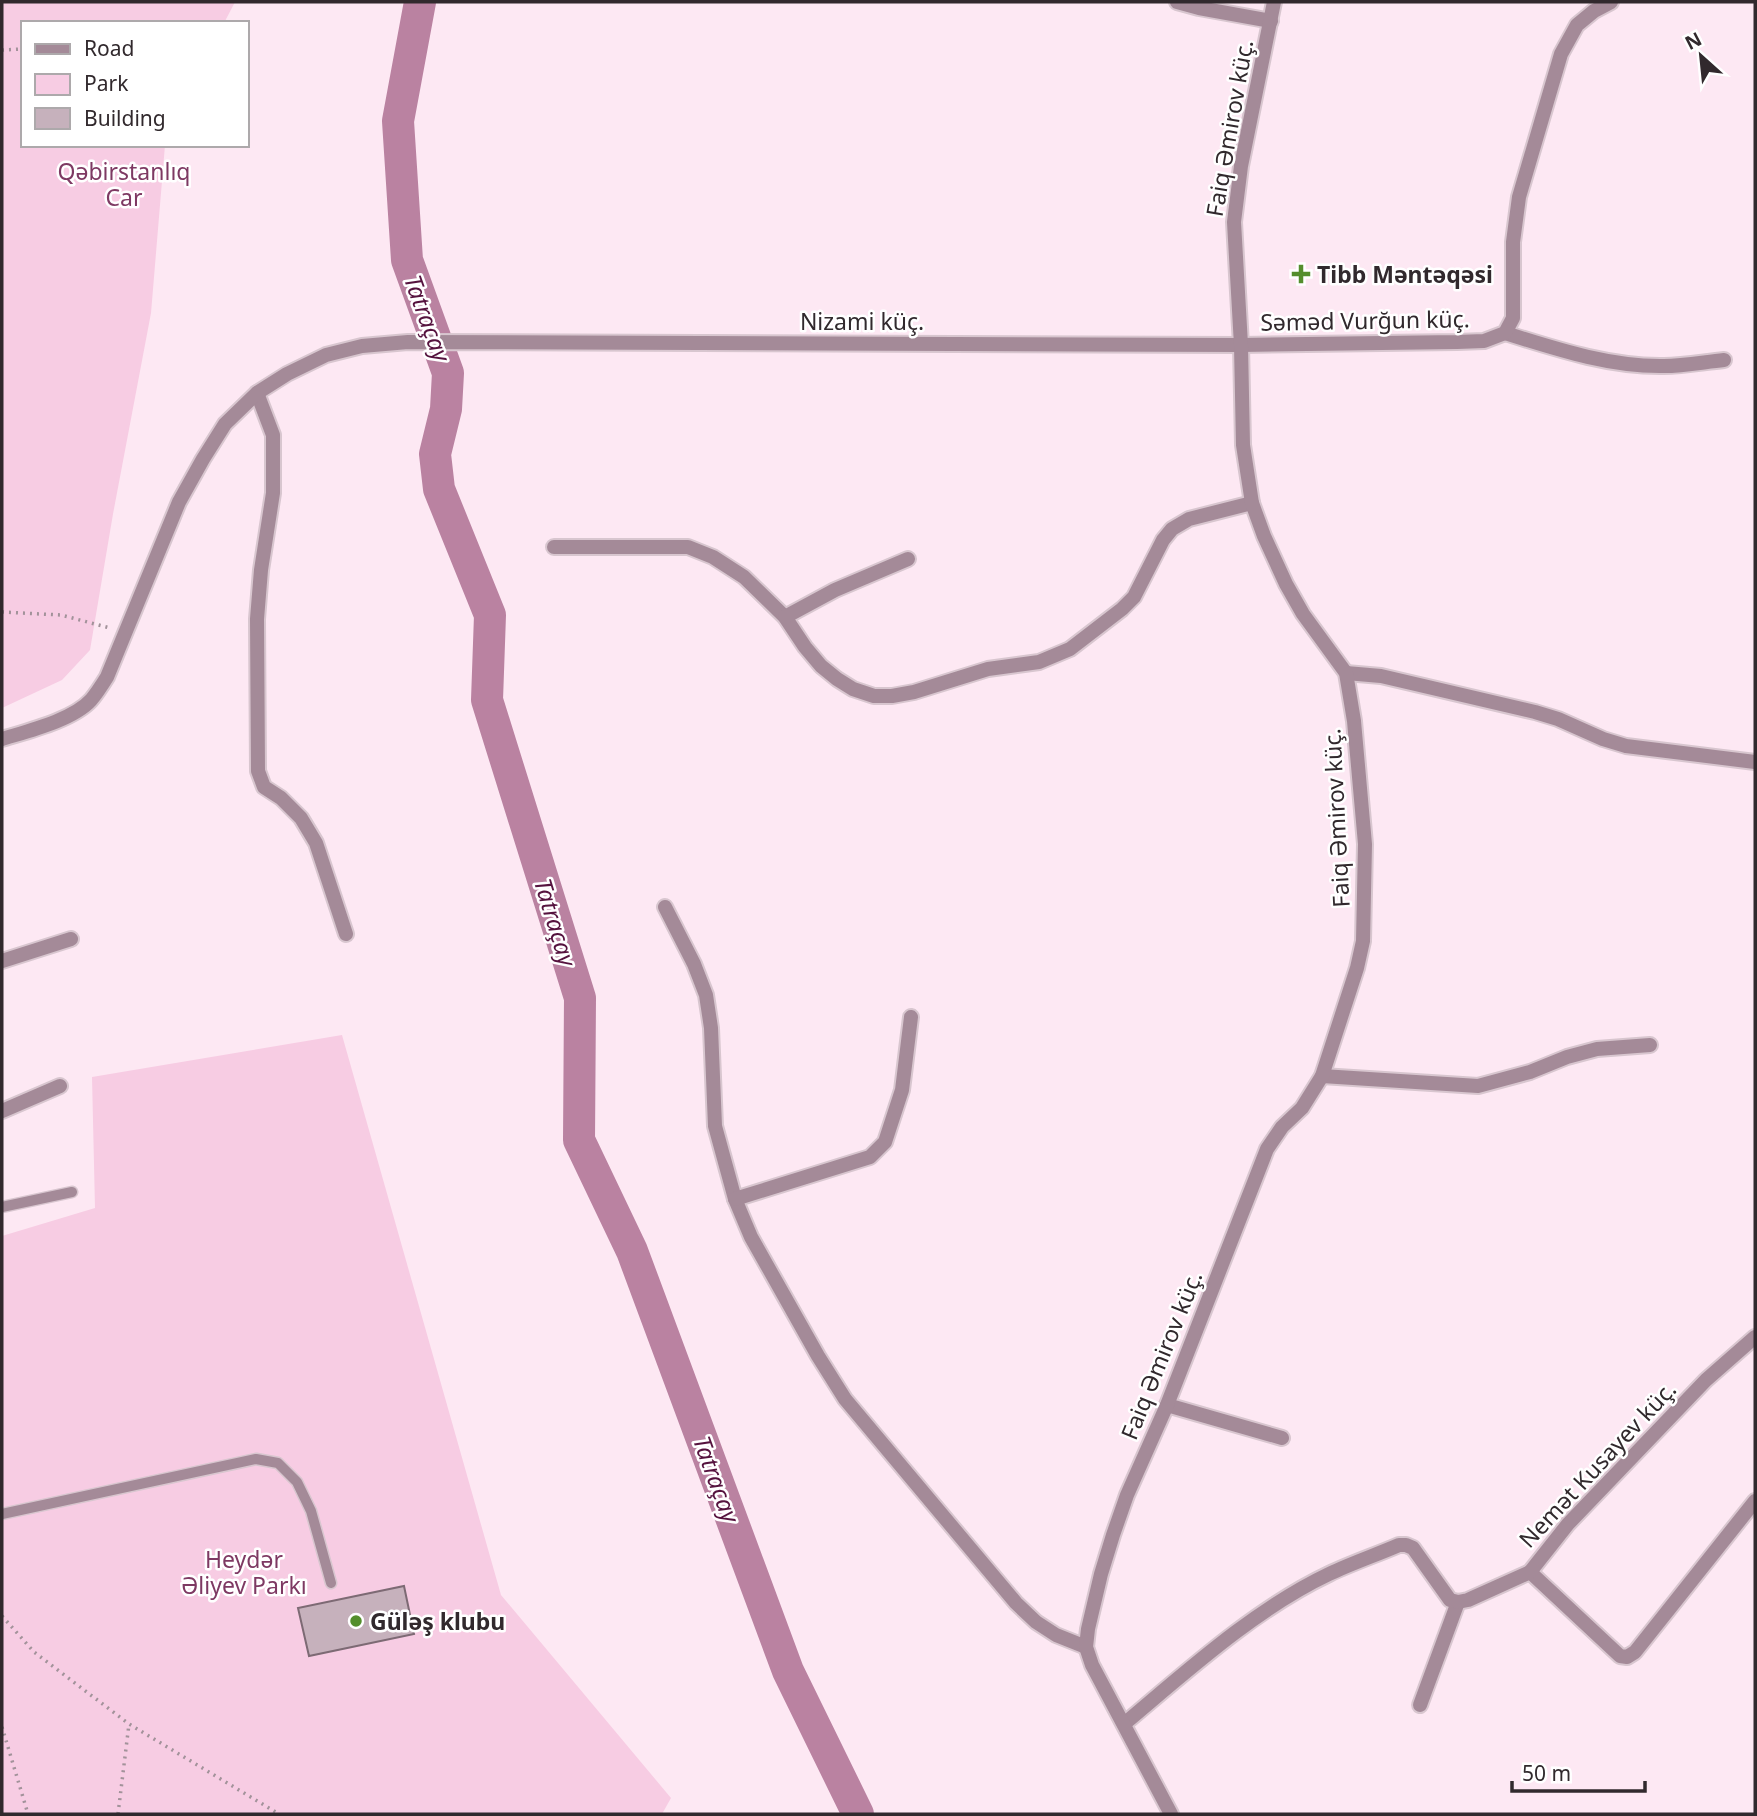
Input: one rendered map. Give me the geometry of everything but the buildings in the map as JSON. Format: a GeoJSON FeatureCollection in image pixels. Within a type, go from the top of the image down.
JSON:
{"type":"FeatureCollection","features":[{"type":"Feature","properties":{"kind":"street"},"geometry":{"type":"LineString","coordinates":[[1177,2],[1271,21]]}},
{"type":"Feature","properties":{"kind":"street","name":"Faiq Əmirov küç."},"geometry":{"type":"LineString","coordinates":[[1086,1647],[1101,1574],[1127,1495],[1167,1405],[1266,1149],[1282,1127],[1302,1108],[1322,1076],[1357,968],[1363,941],[1365,844],[1354,721],[1346,673],[1303,614],[1264,536],[1252,503],[1243,444],[1234,222],[1241,166],[1274,2]]}},
{"type":"Feature","properties":{"kind":"street"},"geometry":{"type":"LineString","coordinates":[[1611,2],[1577,25],[1561,54],[1519,197],[1513,242],[1513,318],[1505,332],[1554,348],[1624,364],[1665,366],[1724,360]]}},
{"type":"Feature","properties":{"kind":"street","name":"Səməd Vurğun küç."},"geometry":{"type":"LineString","coordinates":[[1241,345],[1484,341],[1505,332]]}},
{"type":"Feature","properties":{"kind":"street","name":"Nizami küç."},"geometry":{"type":"LineString","coordinates":[[2,739],[37,729],[69,715],[90,701],[107,677],[179,502],[225,424],[257,393],[287,374],[326,355],[362,346],[408,342],[1241,345]]}},
{"type":"Feature","properties":{"kind":"street"},"geometry":{"type":"LineString","coordinates":[[257,393],[273,435],[273,493],[261,570],[257,619],[258,771],[264,786],[302,818],[316,843],[346,934]]}},
{"type":"Feature","properties":{"kind":"street"},"geometry":{"type":"LineString","coordinates":[[554,547],[688,547],[713,557],[744,577],[785,617],[821,667],[853,689],[874,696],[892,696],[914,692],[988,669],[1039,662],[1070,649],[1102,626],[1134,597],[1171,529],[1189,520],[1252,503]]}},
{"type":"Feature","properties":{"kind":"street"},"geometry":{"type":"LineString","coordinates":[[785,617],[835,590],[908,559]]}},
{"type":"Feature","properties":{"kind":"street"},"geometry":{"type":"LineString","coordinates":[[1346,673],[1381,676],[1535,712],[1626,746],[1755,762]]}},
{"type":"Feature","properties":{"kind":"street"},"geometry":{"type":"LineString","coordinates":[[665,907],[694,964],[706,995],[715,1126],[735,1199],[751,1237],[845,1399],[1016,1603],[1036,1622],[1056,1635],[1086,1647],[1092,1665],[1171,1814]]}},
{"type":"Feature","properties":{"kind":"street"},"geometry":{"type":"LineString","coordinates":[[2,961],[71,939]]}},
{"type":"Feature","properties":{"kind":"street"},"geometry":{"type":"LineString","coordinates":[[735,1199],[870,1157],[886,1142],[902,1090],[911,1017]]}},
{"type":"Feature","properties":{"kind":"street"},"geometry":{"type":"LineString","coordinates":[[1322,1076],[1478,1086],[1597,1049],[1650,1045]]}},
{"type":"Feature","properties":{"kind":"street"},"geometry":{"type":"LineString","coordinates":[[2,1111],[60,1086]]}},
{"type":"Feature","properties":{"kind":"street","name":"Nemət Kusayev küç."},"geometry":{"type":"LineString","coordinates":[[1458,1602],[1530,1572],[1568,1524],[1697,1389],[1755,1337]]}},
{"type":"Feature","properties":{"kind":"street"},"geometry":{"type":"LineString","coordinates":[[1167,1405],[1282,1438]]}},
{"type":"Feature","properties":{"kind":"street"},"geometry":{"type":"LineString","coordinates":[[1530,1572],[1620,1656],[1627,1657],[1635,1652],[1755,1501]]}},
{"type":"Feature","properties":{"kind":"street"},"geometry":{"type":"LineString","coordinates":[[1124,1724],[1205,1656],[1288,1597],[1328,1574],[1399,1545],[1413,1548],[1450,1600],[1458,1602],[1420,1705]]}},
{"type":"Feature","properties":{"kind":"lane"},"geometry":{"type":"LineString","coordinates":[[2,1207],[72,1192]]}},
{"type":"Feature","properties":{"kind":"lane"},"geometry":{"type":"LineString","coordinates":[[2,1514],[256,1459],[278,1463],[297,1482],[311,1511],[331,1583]]}},
{"type":"Feature","properties":{"kind":"path"},"geometry":{"type":"LineString","coordinates":[[2,50],[21,49]]}},
{"type":"Feature","properties":{"kind":"path"},"geometry":{"type":"LineString","coordinates":[[2,612],[61,615],[125,632]]}},
{"type":"Feature","properties":{"kind":"path"},"geometry":{"type":"LineString","coordinates":[[2,1616],[34,1652],[129,1724],[279,1814]]}},
{"type":"Feature","properties":{"kind":"path"},"geometry":{"type":"LineString","coordinates":[[118,1814],[129,1724]]}},
{"type":"Feature","properties":{"kind":"path"},"geometry":{"type":"LineString","coordinates":[[2,1727],[28,1814]]}},
{"type":"Feature","properties":{"kind":"green space","name":"Qəbirstanlıq Car"},"geometry":{"type":"Polygon","coordinates":[[[2,2],[235,2],[225,21],[21,21],[21,147],[165,147],[151,313],[90,650],[62,680],[2,708],[2,2]]]}},
{"type":"Feature","properties":{"kind":"green space","name":"Heydər Əliyev Parkı"},"geometry":{"type":"Polygon","coordinates":[[[342,1035],[501,1595],[671,1798],[662,1814],[2,1814],[2,1236],[95,1208],[92,1077],[342,1035]]]}},
{"type":"Feature","properties":{"kind":"waterway","name":"Tatraçay"},"geometry":{"type":"LineString","coordinates":[[420,2],[398,121],[407,260],[448,373],[446,409],[435,454],[439,489],[490,615],[487,700],[580,998],[579,1140],[632,1251],[788,1671],[858,1814]]}},
{"type":"Feature","properties":{"kind":"place","name":"Tibb Məntəqəsi"},"geometry":{"type":"Point","coordinates":[1301,274]}},
{"type":"Feature","properties":{"kind":"place","name":"Güləş klubu"},"geometry":{"type":"Point","coordinates":[356,1621]}}]}
